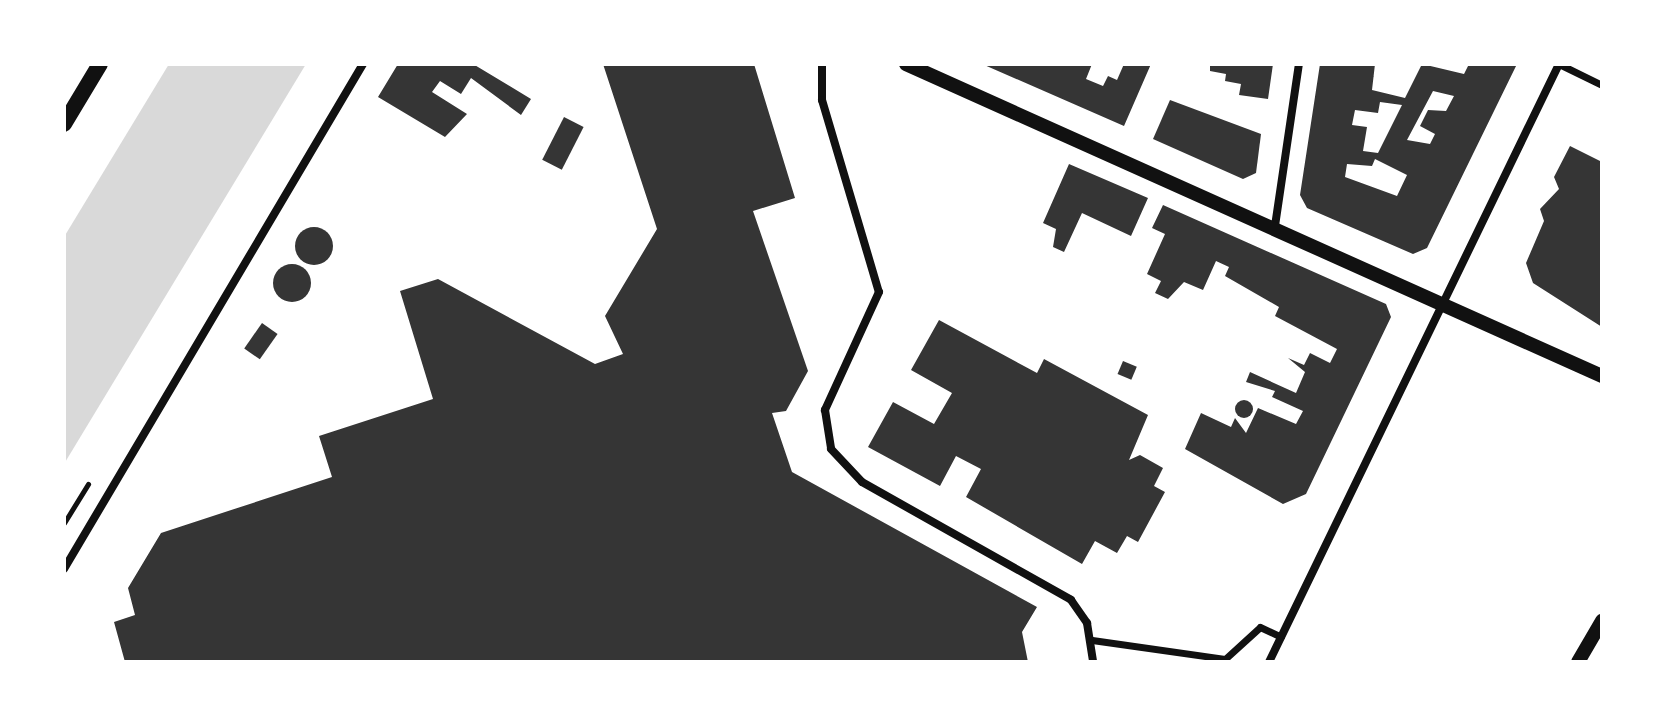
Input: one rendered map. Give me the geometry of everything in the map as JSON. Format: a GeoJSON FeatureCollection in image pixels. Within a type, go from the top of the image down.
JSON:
{"type":"FeatureCollection","features":[{"type":"Feature","properties":{"kind":"main road"},"geometry":{"type":"LineString","coordinates":[[64,124],[100,64]]}},
{"type":"Feature","properties":{"kind":"street"},"geometry":{"type":"LineString","coordinates":[[64,569],[363,64]]}},
{"type":"Feature","properties":{"kind":"street"},"geometry":{"type":"LineString","coordinates":[[822,64],[822,100],[879,292],[824,419],[831,449],[852,475],[1065,595],[1092,640],[1093,662]]}},
{"type":"Feature","properties":{"kind":"street"},"geometry":{"type":"LineString","coordinates":[[906,64],[1444,300],[1602,376]]}},
{"type":"Feature","properties":{"kind":"street"},"geometry":{"type":"LineString","coordinates":[[1275,226],[1299,64]]}},
{"type":"Feature","properties":{"kind":"street"},"geometry":{"type":"LineString","coordinates":[[1269,662],[1559,64],[1602,85]]}},
{"type":"Feature","properties":{"kind":"street"},"geometry":{"type":"LineString","coordinates":[[1578,662],[1602,623]]}},
{"type":"Feature","properties":{"kind":"street"},"geometry":{"type":"LineString","coordinates":[[1587,662],[1602,623]]}},
{"type":"Feature","properties":{"kind":"street"},"geometry":{"type":"LineString","coordinates":[[1092,640],[1225,659],[1260,627],[1281,637]]}},
{"type":"Feature","properties":{"kind":"shaded area"},"geometry":{"type":"Polygon","coordinates":[[[169,64],[306,64],[64,464],[64,237],[169,64]]]}},
{"type":"Feature","properties":{"kind":"building"},"geometry":{"type":"Polygon","coordinates":[[[398,64],[473,64],[531,99],[521,115],[471,78],[461,94],[440,81],[432,92],[467,114],[445,137],[378,97],[398,64]]]}},
{"type":"Feature","properties":{"kind":"building"},"geometry":{"type":"Polygon","coordinates":[[[603,64],[754,64],[795,198],[753,211],[808,371],[786,411],[772,413],[792,472],[1037,607],[1022,632],[1028,662],[125,662],[114,622],[135,615],[128,588],[161,533],[332,477],[319,436],[433,399],[400,291],[438,279],[595,364],[623,354],[605,316],[657,229],[603,64]]]}},
{"type":"Feature","properties":{"kind":"building"},"geometry":{"type":"Polygon","coordinates":[[[982,64],[1092,64],[1086,79],[1103,86],[1108,76],[1117,80],[1124,64],[1151,64],[1124,126],[982,64]]]}},
{"type":"Feature","properties":{"kind":"building"},"geometry":{"type":"Polygon","coordinates":[[[1210,64],[1273,64],[1268,99],[1239,95],[1241,84],[1225,81],[1226,74],[1210,71],[1210,64]]]}},
{"type":"Feature","properties":{"kind":"building"},"geometry":{"type":"Polygon","coordinates":[[[1320,64],[1375,64],[1372,90],[1405,98],[1422,64],[1464,74],[1469,64],[1517,64],[1427,248],[1413,254],[1307,208],[1300,195],[1320,64]],[[1433,91],[1407,140],[1430,144],[1435,134],[1420,126],[1428,110],[1446,111],[1454,96],[1433,91]],[[1380,102],[1378,113],[1355,110],[1352,125],[1367,127],[1363,151],[1378,153],[1402,105],[1380,102]],[[1375,159],[1372,166],[1347,164],[1345,177],[1397,196],[1407,175],[1375,159]]]}},
{"type":"Feature","properties":{"kind":"building"},"geometry":{"type":"Polygon","coordinates":[[[1170,100],[1261,134],[1256,173],[1243,179],[1153,139],[1170,100]]]}},
{"type":"Feature","properties":{"kind":"building"},"geometry":{"type":"Polygon","coordinates":[[[564,117],[584,127],[562,170],[542,160],[564,117]]]}},
{"type":"Feature","properties":{"kind":"building"},"geometry":{"type":"Polygon","coordinates":[[[1570,146],[1602,162],[1602,327],[1533,283],[1526,263],[1544,221],[1540,209],[1559,189],[1554,177],[1570,146]]]}},
{"type":"Feature","properties":{"kind":"building"},"geometry":{"type":"Polygon","coordinates":[[[1069,164],[1148,198],[1131,236],[1082,213],[1064,252],[1053,247],[1056,229],[1043,223],[1069,164]]]}},
{"type":"Feature","properties":{"kind":"building"},"geometry":{"type":"Polygon","coordinates":[[[1163,205],[1386,304],[1391,317],[1306,494],[1283,504],[1185,449],[1201,413],[1231,427],[1235,418],[1246,433],[1258,408],[1296,424],[1303,411],[1272,397],[1275,391],[1246,382],[1250,372],[1296,393],[1305,372],[1288,358],[1304,365],[1310,353],[1330,363],[1337,349],[1275,316],[1279,307],[1225,276],[1229,267],[1216,261],[1203,290],[1184,282],[1168,299],[1155,293],[1161,281],[1147,274],[1165,234],[1152,228],[1163,205]]]}},
{"type":"Feature","properties":{"kind":"building"},"geometry":{"type":"Polygon","coordinates":[[[314,227],[328,232],[333,246],[328,260],[314,265],[300,260],[295,246],[300,232],[314,227]]]}},
{"type":"Feature","properties":{"kind":"building"},"geometry":{"type":"Polygon","coordinates":[[[292,264],[306,269],[311,283],[306,297],[292,302],[278,297],[273,283],[278,269],[292,264]]]}},
{"type":"Feature","properties":{"kind":"building"},"geometry":{"type":"Polygon","coordinates":[[[939,320],[1037,373],[1044,359],[1148,415],[1129,460],[1140,455],[1163,468],[1154,486],[1165,492],[1138,542],[1127,536],[1117,553],[1095,541],[1082,564],[966,497],[981,469],[956,456],[940,486],[868,447],[893,402],[934,424],[952,393],[911,370],[939,320]]]}},
{"type":"Feature","properties":{"kind":"building"},"geometry":{"type":"Polygon","coordinates":[[[262,323],[278,334],[260,359],[244,348],[262,323]]]}},
{"type":"Feature","properties":{"kind":"building"},"geometry":{"type":"Polygon","coordinates":[[[1123,361],[1137,367],[1131,380],[1118,374],[1123,361]]]}},
{"type":"Feature","properties":{"kind":"building"},"geometry":{"type":"Polygon","coordinates":[[[1244,400],[1253,409],[1244,418],[1235,409],[1244,400]]]}}]}
